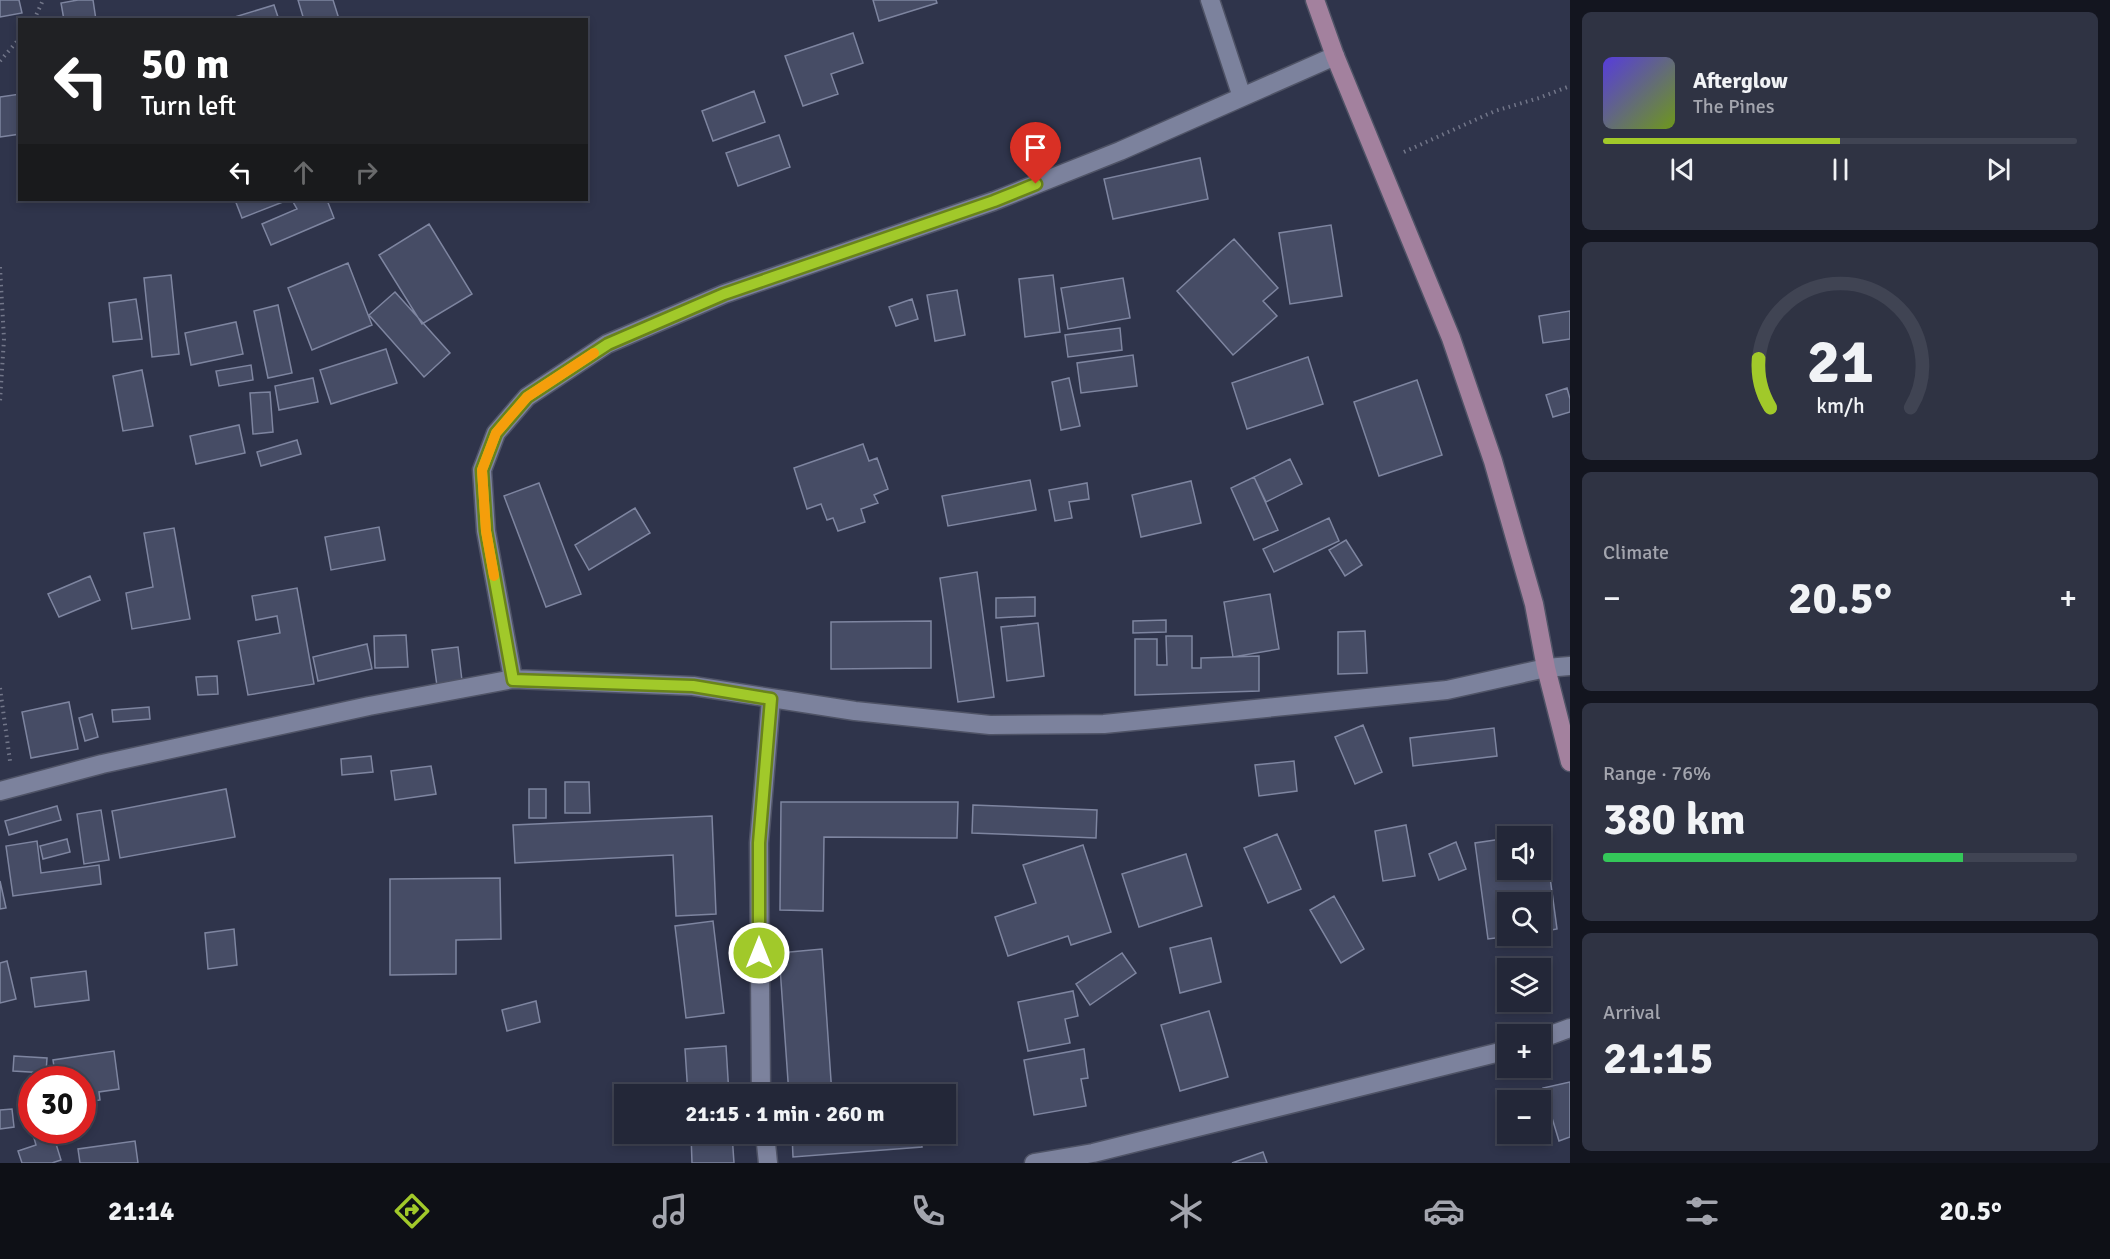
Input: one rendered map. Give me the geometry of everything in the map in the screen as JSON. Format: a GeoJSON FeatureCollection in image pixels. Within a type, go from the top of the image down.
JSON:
{"type":"FeatureCollection","features":[{"type":"Feature","properties":{"kind":"main road"},"geometry":{"type":"LineString","coordinates":[[1315,0],[1335,56],[1451,338],[1493,460],[1534,604],[1546,668],[1570,762]]}},
{"type":"Feature","properties":{"kind":"street"},"geometry":{"type":"LineString","coordinates":[[1210,0],[1242,97]]}},
{"type":"Feature","properties":{"kind":"street"},"geometry":{"type":"LineString","coordinates":[[513,680],[486,531],[482,470],[496,433],[527,397],[608,344],[724,294],[994,201],[1120,152],[1335,56]]}},
{"type":"Feature","properties":{"kind":"street"},"geometry":{"type":"LineString","coordinates":[[7,790],[102,764],[369,706],[513,680],[693,686],[855,711],[990,725],[1104,724],[1447,690],[1546,668],[1570,666]]}},
{"type":"Feature","properties":{"kind":"street"},"geometry":{"type":"LineString","coordinates":[[761,1084],[759,843],[771,699]]}},
{"type":"Feature","properties":{"kind":"street"},"geometry":{"type":"LineString","coordinates":[[1551,1035],[1570,1028]]}},
{"type":"Feature","properties":{"kind":"street"},"geometry":{"type":"LineString","coordinates":[[1034,1163],[1104,1150],[1497,1053]]}},
{"type":"Feature","properties":{"kind":"street"},"geometry":{"type":"LineString","coordinates":[[766,1144],[768,1163]]}},
{"type":"Feature","properties":{"kind":"path"},"geometry":{"type":"LineString","coordinates":[[35,18],[43,0]]}},
{"type":"Feature","properties":{"kind":"path"},"geometry":{"type":"LineString","coordinates":[[0,61],[18,40]]}},
{"type":"Feature","properties":{"kind":"path"},"geometry":{"type":"LineString","coordinates":[[1380,165],[1433,138],[1495,111],[1570,86]]}},
{"type":"Feature","properties":{"kind":"path"},"geometry":{"type":"LineString","coordinates":[[0,267],[4,339],[0,401]]}},
{"type":"Feature","properties":{"kind":"path"},"geometry":{"type":"LineString","coordinates":[[0,688],[7,790]]}},
{"type":"Feature","properties":{"kind":"building"},"geometry":{"type":"Polygon","coordinates":[[[0,0],[19,0],[22,13],[0,17],[0,0]]]}},
{"type":"Feature","properties":{"kind":"building"},"geometry":{"type":"Polygon","coordinates":[[[93,0],[96,18],[64,18],[61,3],[93,0]]]}},
{"type":"Feature","properties":{"kind":"building"},"geometry":{"type":"Polygon","coordinates":[[[298,0],[333,0],[339,18],[303,18],[298,0]]]}},
{"type":"Feature","properties":{"kind":"building"},"geometry":{"type":"Polygon","coordinates":[[[873,0],[936,0],[937,3],[879,21],[873,0]]]}},
{"type":"Feature","properties":{"kind":"building"},"geometry":{"type":"Polygon","coordinates":[[[274,5],[278,18],[232,18],[274,5]]]}},
{"type":"Feature","properties":{"kind":"building"},"geometry":{"type":"Polygon","coordinates":[[[853,33],[863,63],[831,74],[838,94],[803,106],[785,56],[853,33]]]}},
{"type":"Feature","properties":{"kind":"building"},"geometry":{"type":"Polygon","coordinates":[[[754,91],[765,122],[713,141],[702,111],[754,91]]]}},
{"type":"Feature","properties":{"kind":"building"},"geometry":{"type":"Polygon","coordinates":[[[18,94],[18,134],[0,137],[0,97],[18,94]]]}},
{"type":"Feature","properties":{"kind":"building"},"geometry":{"type":"Polygon","coordinates":[[[779,135],[790,167],[738,186],[726,153],[779,135]]]}},
{"type":"Feature","properties":{"kind":"building"},"geometry":{"type":"Polygon","coordinates":[[[1200,158],[1208,199],[1113,219],[1104,179],[1200,158]]]}},
{"type":"Feature","properties":{"kind":"building"},"geometry":{"type":"Polygon","coordinates":[[[235,201],[285,201],[242,218],[235,201]]]}},
{"type":"Feature","properties":{"kind":"building"},"geometry":{"type":"Polygon","coordinates":[[[293,201],[327,201],[334,218],[271,245],[262,224],[297,209],[293,201]]]}},
{"type":"Feature","properties":{"kind":"building"},"geometry":{"type":"Polygon","coordinates":[[[429,224],[472,294],[422,324],[379,255],[429,224]]]}},
{"type":"Feature","properties":{"kind":"building"},"geometry":{"type":"Polygon","coordinates":[[[1331,225],[1342,296],[1290,304],[1279,233],[1331,225]]]}},
{"type":"Feature","properties":{"kind":"building"},"geometry":{"type":"Polygon","coordinates":[[[1234,239],[1278,288],[1263,301],[1277,316],[1233,355],[1177,291],[1234,239]]]}},
{"type":"Feature","properties":{"kind":"building"},"geometry":{"type":"Polygon","coordinates":[[[348,263],[372,325],[312,350],[288,288],[348,263]]]}},
{"type":"Feature","properties":{"kind":"building"},"geometry":{"type":"Polygon","coordinates":[[[171,275],[179,354],[152,357],[144,278],[171,275]]]}},
{"type":"Feature","properties":{"kind":"building"},"geometry":{"type":"Polygon","coordinates":[[[1053,275],[1060,332],[1025,337],[1019,279],[1053,275]]]}},
{"type":"Feature","properties":{"kind":"building"},"geometry":{"type":"Polygon","coordinates":[[[1123,278],[1130,318],[1068,329],[1061,288],[1123,278]]]}},
{"type":"Feature","properties":{"kind":"building"},"geometry":{"type":"Polygon","coordinates":[[[957,290],[965,335],[935,341],[927,295],[957,290]]]}},
{"type":"Feature","properties":{"kind":"building"},"geometry":{"type":"Polygon","coordinates":[[[395,292],[450,353],[424,377],[369,315],[395,292]]]}},
{"type":"Feature","properties":{"kind":"building"},"geometry":{"type":"Polygon","coordinates":[[[136,299],[142,339],[113,342],[109,303],[136,299]]]}},
{"type":"Feature","properties":{"kind":"building"},"geometry":{"type":"Polygon","coordinates":[[[912,299],[918,319],[896,326],[889,307],[912,299]]]}},
{"type":"Feature","properties":{"kind":"building"},"geometry":{"type":"Polygon","coordinates":[[[278,305],[292,373],[268,378],[254,311],[278,305]]]}},
{"type":"Feature","properties":{"kind":"building"},"geometry":{"type":"Polygon","coordinates":[[[1570,311],[1570,339],[1543,343],[1539,316],[1570,311]]]}},
{"type":"Feature","properties":{"kind":"building"},"geometry":{"type":"Polygon","coordinates":[[[236,322],[243,354],[191,365],[185,333],[236,322]]]}},
{"type":"Feature","properties":{"kind":"building"},"geometry":{"type":"Polygon","coordinates":[[[1120,328],[1122,350],[1068,357],[1065,335],[1120,328]]]}},
{"type":"Feature","properties":{"kind":"building"},"geometry":{"type":"Polygon","coordinates":[[[386,349],[397,383],[331,404],[320,370],[386,349]]]}},
{"type":"Feature","properties":{"kind":"building"},"geometry":{"type":"Polygon","coordinates":[[[1133,355],[1137,386],[1081,393],[1077,363],[1133,355]]]}},
{"type":"Feature","properties":{"kind":"building"},"geometry":{"type":"Polygon","coordinates":[[[1308,357],[1323,404],[1247,429],[1232,383],[1308,357]]]}},
{"type":"Feature","properties":{"kind":"building"},"geometry":{"type":"Polygon","coordinates":[[[251,365],[253,380],[219,386],[216,371],[251,365]]]}},
{"type":"Feature","properties":{"kind":"building"},"geometry":{"type":"Polygon","coordinates":[[[142,370],[153,426],[123,431],[113,376],[142,370]]]}},
{"type":"Feature","properties":{"kind":"building"},"geometry":{"type":"Polygon","coordinates":[[[313,378],[318,402],[279,410],[275,386],[313,378]]]}},
{"type":"Feature","properties":{"kind":"building"},"geometry":{"type":"Polygon","coordinates":[[[1069,378],[1080,426],[1061,430],[1052,382],[1069,378]]]}},
{"type":"Feature","properties":{"kind":"building"},"geometry":{"type":"Polygon","coordinates":[[[1417,380],[1442,455],[1379,476],[1354,402],[1417,380]]]}},
{"type":"Feature","properties":{"kind":"building"},"geometry":{"type":"Polygon","coordinates":[[[1567,388],[1570,412],[1553,417],[1546,395],[1567,388]]]}},
{"type":"Feature","properties":{"kind":"building"},"geometry":{"type":"Polygon","coordinates":[[[270,392],[273,432],[253,434],[250,393],[270,392]]]}},
{"type":"Feature","properties":{"kind":"building"},"geometry":{"type":"Polygon","coordinates":[[[239,425],[245,453],[196,464],[190,436],[239,425]]]}},
{"type":"Feature","properties":{"kind":"building"},"geometry":{"type":"Polygon","coordinates":[[[297,440],[301,454],[261,466],[257,452],[297,440]]]}},
{"type":"Feature","properties":{"kind":"building"},"geometry":{"type":"Polygon","coordinates":[[[863,444],[869,461],[877,458],[888,489],[874,495],[878,503],[861,509],[865,522],[838,531],[833,518],[827,520],[821,504],[807,509],[794,468],[863,444]]]}},
{"type":"Feature","properties":{"kind":"building"},"geometry":{"type":"Polygon","coordinates":[[[1290,459],[1302,484],[1266,502],[1254,477],[1290,459]]]}},
{"type":"Feature","properties":{"kind":"building"},"geometry":{"type":"Polygon","coordinates":[[[1254,477],[1278,530],[1254,540],[1231,488],[1254,477]]]}},
{"type":"Feature","properties":{"kind":"building"},"geometry":{"type":"Polygon","coordinates":[[[1030,480],[1036,510],[948,526],[942,496],[1030,480]]]}},
{"type":"Feature","properties":{"kind":"building"},"geometry":{"type":"Polygon","coordinates":[[[1191,481],[1201,523],[1141,537],[1132,495],[1191,481]]]}},
{"type":"Feature","properties":{"kind":"building"},"geometry":{"type":"Polygon","coordinates":[[[539,483],[581,594],[546,607],[504,496],[539,483]]]}},
{"type":"Feature","properties":{"kind":"building"},"geometry":{"type":"Polygon","coordinates":[[[1087,483],[1089,499],[1069,502],[1072,518],[1055,521],[1049,490],[1087,483]]]}},
{"type":"Feature","properties":{"kind":"building"},"geometry":{"type":"Polygon","coordinates":[[[635,508],[650,533],[589,570],[575,545],[635,508]]]}},
{"type":"Feature","properties":{"kind":"building"},"geometry":{"type":"Polygon","coordinates":[[[1329,518],[1339,541],[1274,572],[1263,549],[1329,518]]]}},
{"type":"Feature","properties":{"kind":"building"},"geometry":{"type":"Polygon","coordinates":[[[379,527],[385,560],[331,570],[325,537],[379,527]]]}},
{"type":"Feature","properties":{"kind":"building"},"geometry":{"type":"Polygon","coordinates":[[[174,528],[190,619],[132,629],[126,593],[153,587],[144,533],[174,528]]]}},
{"type":"Feature","properties":{"kind":"building"},"geometry":{"type":"Polygon","coordinates":[[[1346,540],[1362,565],[1345,576],[1329,550],[1346,540]]]}},
{"type":"Feature","properties":{"kind":"building"},"geometry":{"type":"Polygon","coordinates":[[[977,572],[994,697],[958,702],[940,578],[977,572]]]}},
{"type":"Feature","properties":{"kind":"building"},"geometry":{"type":"Polygon","coordinates":[[[90,576],[100,600],[59,617],[48,594],[90,576]]]}},
{"type":"Feature","properties":{"kind":"building"},"geometry":{"type":"Polygon","coordinates":[[[297,588],[314,684],[248,695],[238,641],[280,633],[277,616],[256,620],[252,596],[297,588]]]}},
{"type":"Feature","properties":{"kind":"building"},"geometry":{"type":"Polygon","coordinates":[[[1270,594],[1279,649],[1233,657],[1224,602],[1270,594]]]}},
{"type":"Feature","properties":{"kind":"building"},"geometry":{"type":"Polygon","coordinates":[[[1035,597],[1035,616],[996,618],[996,598],[1035,597]]]}},
{"type":"Feature","properties":{"kind":"building"},"geometry":{"type":"Polygon","coordinates":[[[1166,620],[1166,632],[1133,633],[1133,621],[1166,620]]]}},
{"type":"Feature","properties":{"kind":"building"},"geometry":{"type":"Polygon","coordinates":[[[931,621],[931,668],[831,669],[831,622],[931,621]]]}},
{"type":"Feature","properties":{"kind":"building"},"geometry":{"type":"Polygon","coordinates":[[[1038,623],[1044,676],[1007,681],[1001,627],[1038,623]]]}},
{"type":"Feature","properties":{"kind":"building"},"geometry":{"type":"Polygon","coordinates":[[[1365,631],[1367,673],[1338,674],[1338,632],[1365,631]]]}},
{"type":"Feature","properties":{"kind":"building"},"geometry":{"type":"Polygon","coordinates":[[[406,635],[408,667],[375,668],[374,636],[406,635]]]}},
{"type":"Feature","properties":{"kind":"building"},"geometry":{"type":"Polygon","coordinates":[[[1166,636],[1192,636],[1192,668],[1201,668],[1201,658],[1259,656],[1259,691],[1135,695],[1135,639],[1157,639],[1157,665],[1167,665],[1166,636]]]}},
{"type":"Feature","properties":{"kind":"building"},"geometry":{"type":"Polygon","coordinates":[[[367,644],[372,669],[318,681],[313,657],[367,644]]]}},
{"type":"Feature","properties":{"kind":"building"},"geometry":{"type":"Polygon","coordinates":[[[458,647],[463,689],[438,693],[432,650],[458,647]]]}},
{"type":"Feature","properties":{"kind":"building"},"geometry":{"type":"Polygon","coordinates":[[[217,676],[218,694],[198,695],[196,677],[217,676]]]}},
{"type":"Feature","properties":{"kind":"building"},"geometry":{"type":"Polygon","coordinates":[[[69,702],[78,749],[31,758],[22,712],[69,702]]]}},
{"type":"Feature","properties":{"kind":"building"},"geometry":{"type":"Polygon","coordinates":[[[149,707],[150,719],[113,722],[112,710],[149,707]]]}},
{"type":"Feature","properties":{"kind":"building"},"geometry":{"type":"Polygon","coordinates":[[[92,714],[98,737],[85,741],[79,718],[92,714]]]}},
{"type":"Feature","properties":{"kind":"building"},"geometry":{"type":"Polygon","coordinates":[[[1363,725],[1382,772],[1355,784],[1335,737],[1363,725]]]}},
{"type":"Feature","properties":{"kind":"building"},"geometry":{"type":"Polygon","coordinates":[[[1494,728],[1497,756],[1413,766],[1410,738],[1494,728]]]}},
{"type":"Feature","properties":{"kind":"building"},"geometry":{"type":"Polygon","coordinates":[[[371,756],[373,772],[342,775],[341,759],[371,756]]]}},
{"type":"Feature","properties":{"kind":"building"},"geometry":{"type":"Polygon","coordinates":[[[1294,761],[1297,791],[1259,796],[1255,765],[1294,761]]]}},
{"type":"Feature","properties":{"kind":"building"},"geometry":{"type":"Polygon","coordinates":[[[431,766],[436,794],[395,800],[391,771],[431,766]]]}},
{"type":"Feature","properties":{"kind":"building"},"geometry":{"type":"Polygon","coordinates":[[[565,782],[589,782],[590,813],[565,813],[565,782]]]}},
{"type":"Feature","properties":{"kind":"building"},"geometry":{"type":"Polygon","coordinates":[[[226,789],[235,837],[120,858],[112,811],[226,789]]]}},
{"type":"Feature","properties":{"kind":"building"},"geometry":{"type":"Polygon","coordinates":[[[529,789],[546,789],[546,818],[529,818],[529,789]]]}},
{"type":"Feature","properties":{"kind":"building"},"geometry":{"type":"Polygon","coordinates":[[[781,802],[958,802],[957,838],[824,837],[823,911],[780,910],[781,802]]]}},
{"type":"Feature","properties":{"kind":"building"},"geometry":{"type":"Polygon","coordinates":[[[973,805],[1097,810],[1096,838],[972,833],[973,805]]]}},
{"type":"Feature","properties":{"kind":"building"},"geometry":{"type":"Polygon","coordinates":[[[57,806],[61,820],[9,835],[5,821],[57,806]]]}},
{"type":"Feature","properties":{"kind":"building"},"geometry":{"type":"Polygon","coordinates":[[[101,810],[109,860],[84,864],[77,814],[101,810]]]}},
{"type":"Feature","properties":{"kind":"building"},"geometry":{"type":"Polygon","coordinates":[[[712,816],[716,914],[676,916],[673,855],[515,863],[513,825],[712,816]]]}},
{"type":"Feature","properties":{"kind":"building"},"geometry":{"type":"Polygon","coordinates":[[[1406,825],[1415,876],[1383,881],[1375,831],[1406,825]]]}},
{"type":"Feature","properties":{"kind":"building"},"geometry":{"type":"Polygon","coordinates":[[[1277,834],[1301,889],[1268,903],[1244,848],[1277,834]]]}},
{"type":"Feature","properties":{"kind":"building"},"geometry":{"type":"Polygon","coordinates":[[[67,839],[70,852],[43,859],[40,846],[67,839]]]}},
{"type":"Feature","properties":{"kind":"building"},"geometry":{"type":"Polygon","coordinates":[[[1497,840],[1497,880],[1550,880],[1557,929],[1551,930],[1551,892],[1497,892],[1497,938],[1488,939],[1475,843],[1497,840]]]}},
{"type":"Feature","properties":{"kind":"building"},"geometry":{"type":"Polygon","coordinates":[[[37,841],[41,873],[99,865],[101,884],[13,896],[6,846],[37,841]]]}},
{"type":"Feature","properties":{"kind":"building"},"geometry":{"type":"Polygon","coordinates":[[[1456,842],[1466,869],[1439,880],[1429,854],[1456,842]]]}},
{"type":"Feature","properties":{"kind":"building"},"geometry":{"type":"Polygon","coordinates":[[[1083,845],[1111,932],[1071,945],[1068,936],[1008,956],[995,917],[1036,903],[1023,865],[1083,845]]]}},
{"type":"Feature","properties":{"kind":"building"},"geometry":{"type":"Polygon","coordinates":[[[1186,854],[1202,906],[1139,927],[1122,874],[1186,854]]]}},
{"type":"Feature","properties":{"kind":"building"},"geometry":{"type":"Polygon","coordinates":[[[500,878],[501,939],[456,940],[456,974],[390,975],[390,879],[500,878]]]}},
{"type":"Feature","properties":{"kind":"building"},"geometry":{"type":"Polygon","coordinates":[[[0,881],[6,908],[0,909],[0,881]]]}},
{"type":"Feature","properties":{"kind":"building"},"geometry":{"type":"Polygon","coordinates":[[[1334,896],[1364,949],[1341,963],[1310,910],[1334,896]]]}},
{"type":"Feature","properties":{"kind":"building"},"geometry":{"type":"Polygon","coordinates":[[[713,921],[724,1013],[686,1018],[675,926],[713,921]]]}},
{"type":"Feature","properties":{"kind":"building"},"geometry":{"type":"Polygon","coordinates":[[[234,929],[237,965],[208,969],[205,933],[234,929]]]}},
{"type":"Feature","properties":{"kind":"building"},"geometry":{"type":"Polygon","coordinates":[[[1211,938],[1221,982],[1180,993],[1170,948],[1211,938]]]}},
{"type":"Feature","properties":{"kind":"building"},"geometry":{"type":"Polygon","coordinates":[[[822,949],[831,1084],[788,1084],[779,953],[822,949]]]}},
{"type":"Feature","properties":{"kind":"building"},"geometry":{"type":"Polygon","coordinates":[[[1122,953],[1136,973],[1090,1005],[1076,984],[1122,953]]]}},
{"type":"Feature","properties":{"kind":"building"},"geometry":{"type":"Polygon","coordinates":[[[7,961],[16,999],[0,1003],[0,963],[7,961]]]}},
{"type":"Feature","properties":{"kind":"building"},"geometry":{"type":"Polygon","coordinates":[[[86,971],[89,1000],[35,1007],[31,978],[86,971]]]}},
{"type":"Feature","properties":{"kind":"building"},"geometry":{"type":"Polygon","coordinates":[[[1073,991],[1078,1016],[1065,1019],[1070,1043],[1028,1051],[1018,1002],[1073,991]]]}},
{"type":"Feature","properties":{"kind":"building"},"geometry":{"type":"Polygon","coordinates":[[[536,1001],[540,1022],[507,1031],[502,1010],[536,1001]]]}},
{"type":"Feature","properties":{"kind":"building"},"geometry":{"type":"Polygon","coordinates":[[[1209,1011],[1228,1077],[1180,1091],[1161,1025],[1209,1011]]]}},
{"type":"Feature","properties":{"kind":"building"},"geometry":{"type":"Polygon","coordinates":[[[726,1046],[728,1084],[687,1084],[685,1049],[726,1046]]]}},
{"type":"Feature","properties":{"kind":"building"},"geometry":{"type":"Polygon","coordinates":[[[1084,1049],[1088,1078],[1081,1079],[1086,1106],[1034,1115],[1024,1060],[1084,1049]]]}},
{"type":"Feature","properties":{"kind":"building"},"geometry":{"type":"Polygon","coordinates":[[[114,1051],[119,1089],[99,1092],[100,1100],[96,1101],[96,1066],[54,1066],[53,1060],[114,1051]]]}},
{"type":"Feature","properties":{"kind":"building"},"geometry":{"type":"Polygon","coordinates":[[[14,1056],[47,1058],[46,1066],[18,1066],[18,1071],[13,1071],[14,1056]]]}},
{"type":"Feature","properties":{"kind":"building"},"geometry":{"type":"Polygon","coordinates":[[[1570,1082],[1570,1137],[1559,1141],[1551,1114],[1551,1090],[1543,1088],[1570,1082]]]}},
{"type":"Feature","properties":{"kind":"building"},"geometry":{"type":"Polygon","coordinates":[[[12,1109],[14,1127],[0,1129],[0,1110],[12,1109]]]}},
{"type":"Feature","properties":{"kind":"building"},"geometry":{"type":"Polygon","coordinates":[[[135,1141],[138,1163],[80,1163],[78,1149],[135,1141]]]}},
{"type":"Feature","properties":{"kind":"building"},"geometry":{"type":"Polygon","coordinates":[[[56,1144],[61,1160],[52,1163],[22,1163],[18,1151],[36,1145],[56,1144]]]}},
{"type":"Feature","properties":{"kind":"building"},"geometry":{"type":"Polygon","coordinates":[[[691,1144],[733,1144],[734,1163],[692,1163],[691,1144]]]}},
{"type":"Feature","properties":{"kind":"building"},"geometry":{"type":"Polygon","coordinates":[[[792,1144],[922,1144],[922,1147],[793,1157],[792,1144]]]}},
{"type":"Feature","properties":{"kind":"building"},"geometry":{"type":"Polygon","coordinates":[[[1263,1152],[1267,1163],[1232,1163],[1263,1152]]]}},
{"type":"Feature","properties":{"kind":"slow traffic"},"geometry":{"type":"LineString","coordinates":[[494,576],[486,531],[482,470],[496,433],[527,397],[594,353]]}},
{"type":"Feature","properties":{"kind":"route"},"geometry":{"type":"LineString","coordinates":[[759,953],[759,843],[771,699],[693,686],[513,680],[486,531],[482,470],[496,433],[527,397],[608,344],[724,294],[994,201],[1036,184]]}}]}
